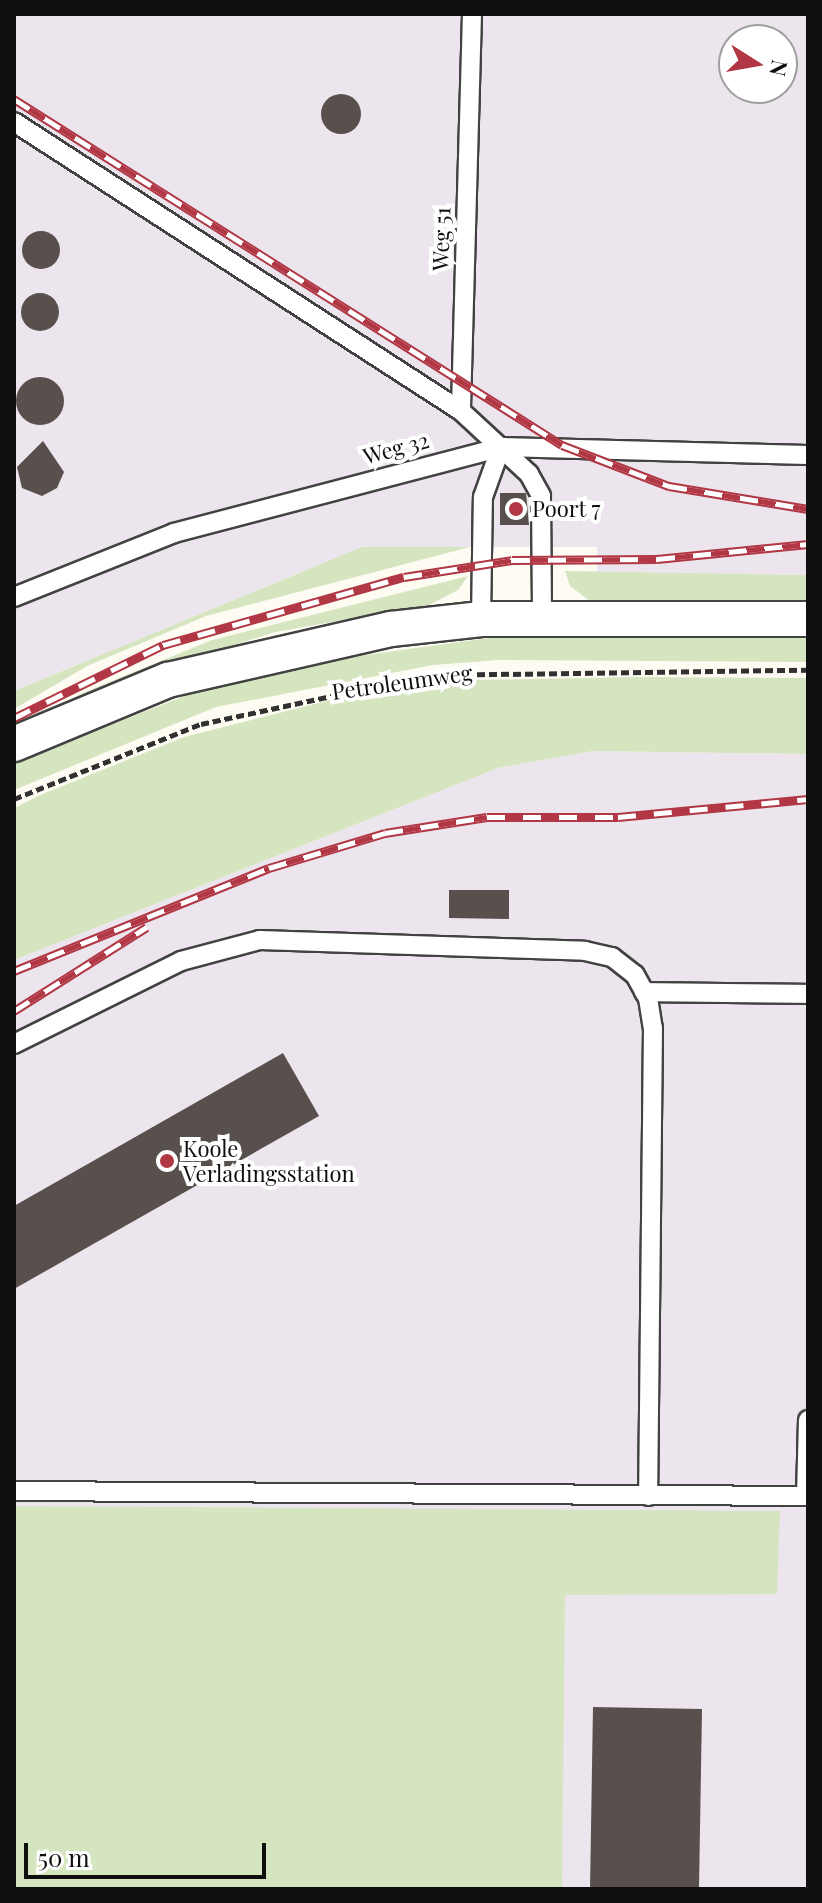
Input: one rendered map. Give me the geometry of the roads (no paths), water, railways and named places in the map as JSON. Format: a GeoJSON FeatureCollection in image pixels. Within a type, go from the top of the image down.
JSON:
{"type":"FeatureCollection","features":[{"type":"Feature","properties":{"kind":"street"},"geometry":{"type":"LineString","coordinates":[[14,744],[113,700],[221,665],[336,638],[481,619],[808,619]]}},
{"type":"Feature","properties":{"kind":"lane","name":"Weg 51"},"geometry":{"type":"LineString","coordinates":[[461,411],[472,14]]}},
{"type":"Feature","properties":{"kind":"lane"},"geometry":{"type":"LineString","coordinates":[[14,122],[461,411],[501,447],[529,474],[541,496],[542,619]]}},
{"type":"Feature","properties":{"kind":"lane"},"geometry":{"type":"LineString","coordinates":[[481,619],[483,497],[501,447]]}},
{"type":"Feature","properties":{"kind":"lane","name":"Weg 32"},"geometry":{"type":"LineString","coordinates":[[14,597],[174,533],[501,447],[808,455]]}},
{"type":"Feature","properties":{"kind":"lane"},"geometry":{"type":"LineString","coordinates":[[14,1044],[181,961],[235,944],[309,938],[612,957],[644,992],[653,1028],[648,1496]]}},
{"type":"Feature","properties":{"kind":"lane"},"geometry":{"type":"LineString","coordinates":[[644,992],[808,994]]}},
{"type":"Feature","properties":{"kind":"lane"},"geometry":{"type":"LineString","coordinates":[[14,1491],[807,1496],[808,1420]]}},
{"type":"Feature","properties":{"kind":"railway"},"geometry":{"type":"LineString","coordinates":[[14,99],[562,445],[669,486],[808,509]]}},
{"type":"Feature","properties":{"kind":"railway"},"geometry":{"type":"LineString","coordinates":[[14,718],[163,645],[404,577],[512,560],[657,559],[808,544]]}},
{"type":"Feature","properties":{"kind":"railway"},"geometry":{"type":"LineString","coordinates":[[14,971],[269,868],[385,833],[487,817],[618,817],[808,799]]}},
{"type":"Feature","properties":{"kind":"railway"},"geometry":{"type":"LineString","coordinates":[[14,1011],[147,927]]}},
{"type":"Feature","properties":{"kind":"place","name":"Poort 7"},"geometry":{"type":"Point","coordinates":[516,509]}},
{"type":"Feature","properties":{"kind":"place","name":"Koole Verladingsstation"},"geometry":{"type":"Point","coordinates":[167,1161]}}]}
